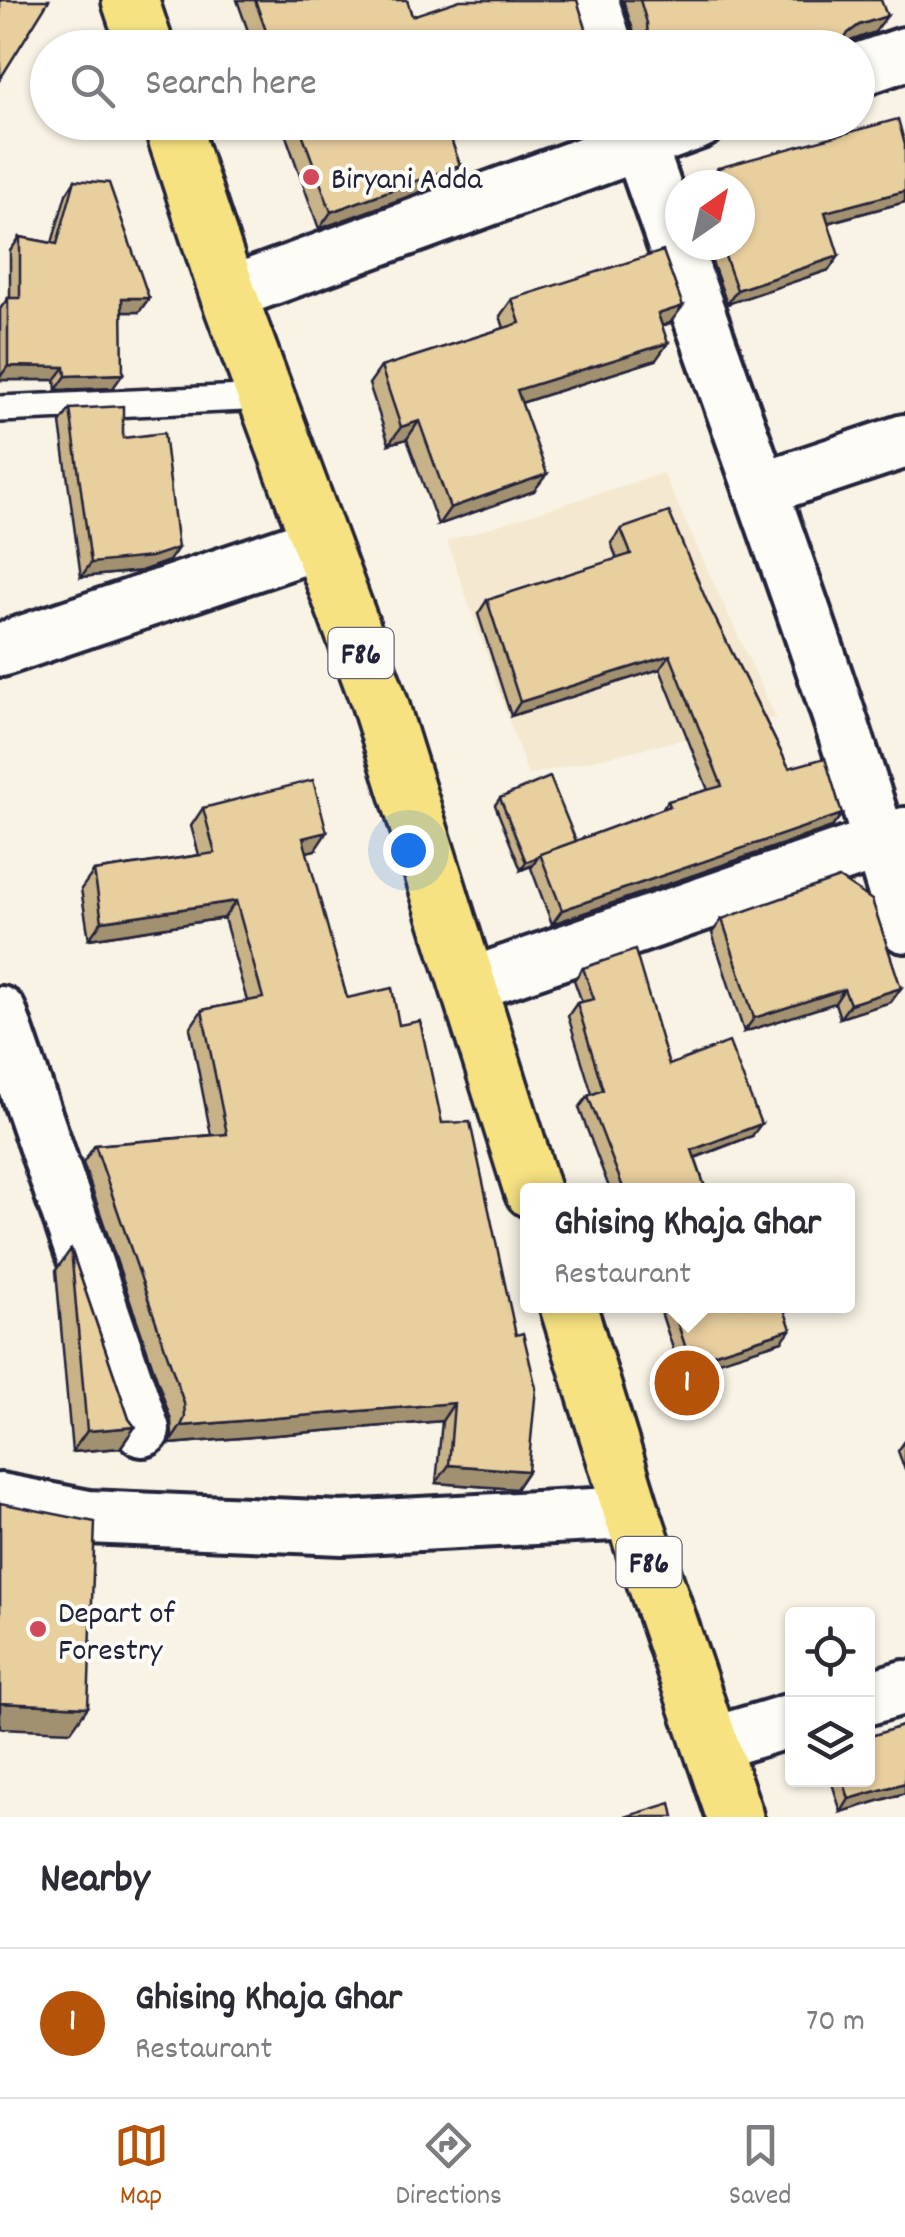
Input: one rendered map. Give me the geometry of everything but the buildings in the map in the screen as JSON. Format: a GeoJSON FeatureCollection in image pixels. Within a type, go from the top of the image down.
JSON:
{"type":"FeatureCollection","features":[{"type":"Feature","properties":{"kind":"main road"},"geometry":{"type":"LineString","coordinates":[[130,0],[140,30]]}},
{"type":"Feature","properties":{"kind":"main road","name":"F86"},"geometry":{"type":"LineString","coordinates":[[177,140],[228,294],[379,701],[530,1183]]}},
{"type":"Feature","properties":{"kind":"main road","name":"F86"},"geometry":{"type":"LineString","coordinates":[[570,1313],[632,1514],[735,1817]]}},
{"type":"Feature","properties":{"kind":"street"},"geometry":{"type":"LineString","coordinates":[[590,0],[601,30]]}},
{"type":"Feature","properties":{"kind":"street"},"geometry":{"type":"LineString","coordinates":[[875,64],[905,54]]}},
{"type":"Feature","properties":{"kind":"street"},"geometry":{"type":"LineString","coordinates":[[228,294],[616,140]]}},
{"type":"Feature","properties":{"kind":"street"},"geometry":{"type":"LineString","coordinates":[[639,140],[760,489],[893,838],[905,926]]}},
{"type":"Feature","properties":{"kind":"street"},"geometry":{"type":"LineString","coordinates":[[760,489],[905,441]]}},
{"type":"Feature","properties":{"kind":"street"},"geometry":{"type":"LineString","coordinates":[[0,650],[320,542]]}},
{"type":"Feature","properties":{"kind":"street"},"geometry":{"type":"LineString","coordinates":[[469,984],[893,838]]}},
{"type":"Feature","properties":{"kind":"street"},"geometry":{"type":"LineString","coordinates":[[0,1013],[143,1430]]}},
{"type":"Feature","properties":{"kind":"street"},"geometry":{"type":"LineString","coordinates":[[0,1500],[88,1517],[342,1528],[632,1514]]}},
{"type":"Feature","properties":{"kind":"street"},"geometry":{"type":"LineString","coordinates":[[871,1697],[905,1687]]}},
{"type":"Feature","properties":{"kind":"street"},"geometry":{"type":"LineString","coordinates":[[712,1744],[785,1722]]}},
{"type":"Feature","properties":{"kind":"lane"},"geometry":{"type":"LineString","coordinates":[[0,409],[267,397]]}},
{"type":"Feature","properties":{"kind":"shaded area"},"geometry":{"type":"Polygon","coordinates":[[[663,473],[776,718],[528,775],[447,541],[663,473]]]}},
{"type":"Feature","properties":{"kind":"place","name":"Biryani Adda"},"geometry":{"type":"Point","coordinates":[311,177]}},
{"type":"Feature","properties":{"kind":"place","name":"Ghising Khaja Ghar"},"geometry":{"type":"Point","coordinates":[687,1383]}},
{"type":"Feature","properties":{"kind":"place","name":"Depart of Forestry"},"geometry":{"type":"Point","coordinates":[38,1629]}}]}
